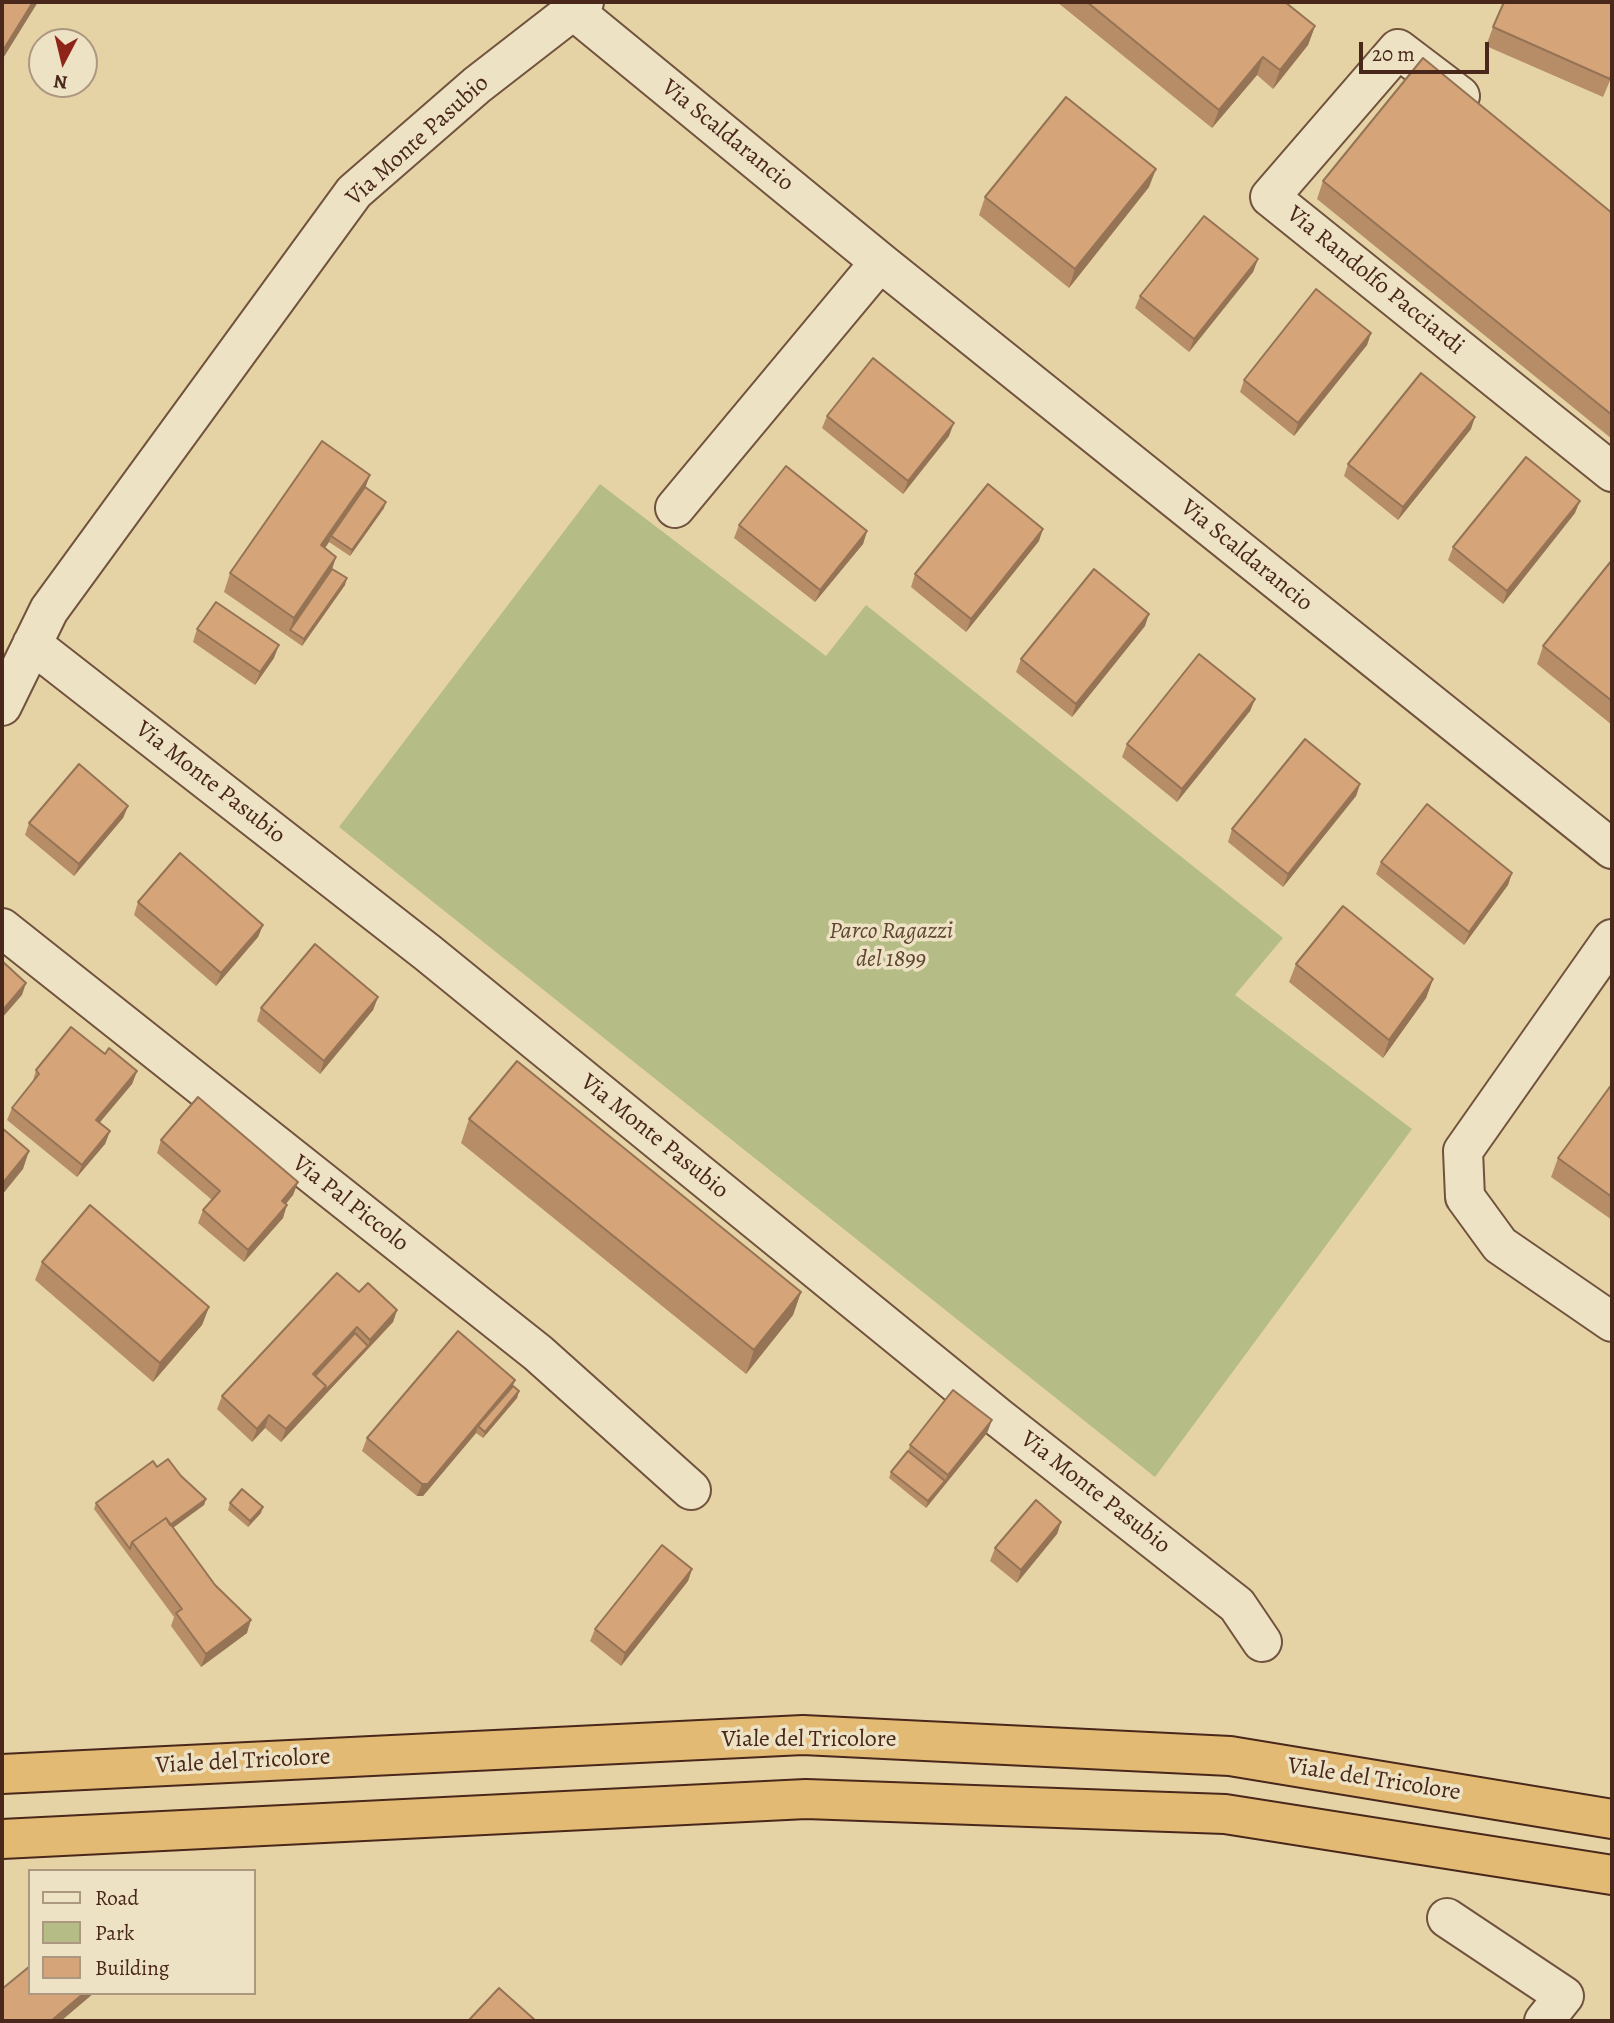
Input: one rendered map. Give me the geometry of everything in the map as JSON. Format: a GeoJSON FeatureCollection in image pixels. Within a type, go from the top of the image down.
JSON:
{"type":"FeatureCollection","features":[{"type":"Feature","properties":{"kind":"highway","name":"Viale del Tricolore"},"geometry":{"type":"LineString","coordinates":[[2,1774],[803,1735],[1230,1756],[1612,1819]]}},
{"type":"Feature","properties":{"kind":"highway"},"geometry":{"type":"LineString","coordinates":[[2,1839],[806,1799],[1225,1814],[1612,1875]]}},
{"type":"Feature","properties":{"kind":"street","name":"Via Scaldarancio"},"geometry":{"type":"LineString","coordinates":[[578,6],[880,262],[1612,849]]}},
{"type":"Feature","properties":{"kind":"street","name":"Via Monte Pasubio"},"geometry":{"type":"LineString","coordinates":[[2,706],[49,611],[354,192],[477,85],[578,6]]}},
{"type":"Feature","properties":{"kind":"street","name":"Via Randolfo Pacciardi"},"geometry":{"type":"LineString","coordinates":[[1484,115],[1398,49],[1270,197],[1612,472]]}},
{"type":"Feature","properties":{"kind":"street"},"geometry":{"type":"LineString","coordinates":[[675,508],[880,262]]}},
{"type":"Feature","properties":{"kind":"street","name":"Via Monte Pasubio"},"geometry":{"type":"LineString","coordinates":[[32,645],[428,953],[999,1418],[1237,1605],[1262,1642]]}},
{"type":"Feature","properties":{"kind":"street","name":"Via Pal Piccolo"},"geometry":{"type":"LineString","coordinates":[[2,928],[538,1353],[691,1489]]}},
{"type":"Feature","properties":{"kind":"street"},"geometry":{"type":"LineString","coordinates":[[1612,939],[1463,1151],[1465,1197],[1500,1245],[1612,1322]]}},
{"type":"Feature","properties":{"kind":"street"},"geometry":{"type":"LineString","coordinates":[[1447,1918],[1564,1996],[1544,2021]]}},
{"type":"Feature","properties":{"kind":"green space","name":"Parco Ragazzi del 1899"},"geometry":{"type":"Polygon","coordinates":[[[600,484],[826,656],[866,605],[1283,938],[1235,995],[1412,1129],[1155,1477],[339,827],[600,484]]]}},
{"type":"Feature","properties":{"kind":"building"},"geometry":{"type":"Polygon","coordinates":[[[2,2],[33,2],[2,52],[2,2]]]}},
{"type":"Feature","properties":{"kind":"building"},"geometry":{"type":"Polygon","coordinates":[[[1087,2],[1285,2],[1315,26],[1280,70],[1263,57],[1219,110],[1087,2]]]}},
{"type":"Feature","properties":{"kind":"building"},"geometry":{"type":"Polygon","coordinates":[[[1504,2],[1612,2],[1610,79],[1493,27],[1504,2]]]}},
{"type":"Feature","properties":{"kind":"building"},"geometry":{"type":"Polygon","coordinates":[[[1423,58],[1612,213],[1612,415],[1323,181],[1423,58]]]}},
{"type":"Feature","properties":{"kind":"building"},"geometry":{"type":"Polygon","coordinates":[[[1066,97],[1156,169],[1075,269],[985,197],[1066,97]]]}},
{"type":"Feature","properties":{"kind":"building"},"geometry":{"type":"Polygon","coordinates":[[[1204,216],[1258,259],[1194,339],[1140,296],[1204,216]]]}},
{"type":"Feature","properties":{"kind":"building"},"geometry":{"type":"Polygon","coordinates":[[[1316,289],[1371,333],[1298,423],[1244,380],[1316,289]]]}},
{"type":"Feature","properties":{"kind":"building"},"geometry":{"type":"Polygon","coordinates":[[[873,358],[954,423],[908,481],[827,416],[873,358]]]}},
{"type":"Feature","properties":{"kind":"building"},"geometry":{"type":"Polygon","coordinates":[[[1421,373],[1475,417],[1403,507],[1348,464],[1421,373]]]}},
{"type":"Feature","properties":{"kind":"building"},"geometry":{"type":"Polygon","coordinates":[[[322,441],[370,475],[321,545],[336,557],[294,618],[230,573],[322,441]]]}},
{"type":"Feature","properties":{"kind":"building"},"geometry":{"type":"Polygon","coordinates":[[[1526,457],[1580,501],[1507,591],[1453,547],[1526,457]]]}},
{"type":"Feature","properties":{"kind":"building"},"geometry":{"type":"Polygon","coordinates":[[[786,466],[867,531],[820,590],[739,525],[786,466]]]}},
{"type":"Feature","properties":{"kind":"building"},"geometry":{"type":"Polygon","coordinates":[[[988,484],[1043,529],[971,619],[915,574],[988,484]]]}},
{"type":"Feature","properties":{"kind":"building"},"geometry":{"type":"Polygon","coordinates":[[[365,487],[386,502],[352,550],[331,536],[365,487]]]}},
{"type":"Feature","properties":{"kind":"building"},"geometry":{"type":"Polygon","coordinates":[[[1612,560],[1612,701],[1543,646],[1612,560]]]}},
{"type":"Feature","properties":{"kind":"building"},"geometry":{"type":"Polygon","coordinates":[[[332,569],[347,578],[304,639],[290,630],[332,569]]]}},
{"type":"Feature","properties":{"kind":"building"},"geometry":{"type":"Polygon","coordinates":[[[1094,569],[1149,614],[1076,704],[1021,659],[1094,569]]]}},
{"type":"Feature","properties":{"kind":"building"},"geometry":{"type":"Polygon","coordinates":[[[216,602],[279,645],[260,672],[197,629],[216,602]]]}},
{"type":"Feature","properties":{"kind":"building"},"geometry":{"type":"Polygon","coordinates":[[[1199,654],[1255,699],[1182,789],[1127,744],[1199,654]]]}},
{"type":"Feature","properties":{"kind":"building"},"geometry":{"type":"Polygon","coordinates":[[[1305,739],[1360,784],[1288,874],[1232,829],[1305,739]]]}},
{"type":"Feature","properties":{"kind":"building"},"geometry":{"type":"Polygon","coordinates":[[[79,764],[128,806],[79,864],[29,823],[79,764]]]}},
{"type":"Feature","properties":{"kind":"building"},"geometry":{"type":"Polygon","coordinates":[[[1427,804],[1512,873],[1469,932],[1381,862],[1427,804]]]}},
{"type":"Feature","properties":{"kind":"building"},"geometry":{"type":"Polygon","coordinates":[[[180,853],[263,925],[221,973],[138,902],[180,853]]]}},
{"type":"Feature","properties":{"kind":"building"},"geometry":{"type":"Polygon","coordinates":[[[1343,906],[1433,979],[1389,1040],[1296,964],[1343,906]]]}},
{"type":"Feature","properties":{"kind":"building"},"geometry":{"type":"Polygon","coordinates":[[[315,944],[378,997],[324,1061],[261,1008],[315,944]]]}},
{"type":"Feature","properties":{"kind":"building"},"geometry":{"type":"Polygon","coordinates":[[[2,961],[26,983],[2,1011],[2,961]]]}},
{"type":"Feature","properties":{"kind":"building"},"geometry":{"type":"Polygon","coordinates":[[[71,1027],[105,1054],[109,1048],[137,1071],[96,1120],[110,1131],[82,1165],[12,1108],[39,1074],[36,1070],[71,1027]]]}},
{"type":"Feature","properties":{"kind":"building"},"geometry":{"type":"Polygon","coordinates":[[[517,1061],[801,1292],[754,1350],[469,1119],[517,1061]]]}},
{"type":"Feature","properties":{"kind":"building"},"geometry":{"type":"Polygon","coordinates":[[[1612,1084],[1612,1197],[1558,1158],[1612,1084]]]}},
{"type":"Feature","properties":{"kind":"building"},"geometry":{"type":"Polygon","coordinates":[[[198,1097],[298,1182],[282,1201],[287,1205],[248,1250],[203,1210],[220,1191],[161,1140],[198,1097]]]}},
{"type":"Feature","properties":{"kind":"building"},"geometry":{"type":"Polygon","coordinates":[[[2,1128],[29,1151],[2,1184],[2,1128]]]}},
{"type":"Feature","properties":{"kind":"building"},"geometry":{"type":"Polygon","coordinates":[[[90,1205],[209,1307],[160,1363],[42,1262],[90,1205]]]}},
{"type":"Feature","properties":{"kind":"building"},"geometry":{"type":"Polygon","coordinates":[[[337,1273],[359,1292],[368,1283],[397,1310],[370,1340],[357,1327],[313,1374],[326,1386],[286,1429],[269,1415],[257,1429],[222,1396],[337,1273]]]}},
{"type":"Feature","properties":{"kind":"building"},"geometry":{"type":"Polygon","coordinates":[[[458,1331],[515,1380],[428,1484],[422,1484],[367,1438],[458,1331]]]}},
{"type":"Feature","properties":{"kind":"building"},"geometry":{"type":"Polygon","coordinates":[[[355,1333],[368,1346],[324,1392],[326,1386],[315,1376],[355,1333]]]}},
{"type":"Feature","properties":{"kind":"building"},"geometry":{"type":"Polygon","coordinates":[[[513,1386],[519,1391],[485,1432],[478,1426],[513,1386]]]}},
{"type":"Feature","properties":{"kind":"building"},"geometry":{"type":"Polygon","coordinates":[[[953,1390],[992,1420],[948,1475],[910,1445],[953,1390]]]}},
{"type":"Feature","properties":{"kind":"building"},"geometry":{"type":"Polygon","coordinates":[[[908,1451],[945,1481],[928,1501],[891,1472],[908,1451]]]}},
{"type":"Feature","properties":{"kind":"building"},"geometry":{"type":"Polygon","coordinates":[[[168,1459],[181,1476],[206,1499],[170,1525],[166,1518],[132,1542],[130,1549],[96,1503],[153,1461],[157,1467],[168,1459]]]}},
{"type":"Feature","properties":{"kind":"building"},"geometry":{"type":"Polygon","coordinates":[[[242,1489],[263,1507],[250,1521],[230,1503],[242,1489]]]}},
{"type":"Feature","properties":{"kind":"building"},"geometry":{"type":"Polygon","coordinates":[[[1036,1500],[1061,1522],[1021,1570],[995,1548],[1036,1500]]]}},
{"type":"Feature","properties":{"kind":"building"},"geometry":{"type":"Polygon","coordinates":[[[166,1518],[215,1585],[251,1620],[206,1654],[176,1613],[182,1609],[132,1542],[166,1518]]]}},
{"type":"Feature","properties":{"kind":"building"},"geometry":{"type":"Polygon","coordinates":[[[662,1545],[692,1569],[625,1653],[595,1629],[662,1545]]]}},
{"type":"Feature","properties":{"kind":"building"},"geometry":{"type":"Polygon","coordinates":[[[28,1968],[28,1995],[82,1995],[51,2021],[2,2021],[2,1989],[28,1968]]]}},
{"type":"Feature","properties":{"kind":"building"},"geometry":{"type":"Polygon","coordinates":[[[499,1988],[536,2021],[468,2021],[499,1988]]]}}]}
